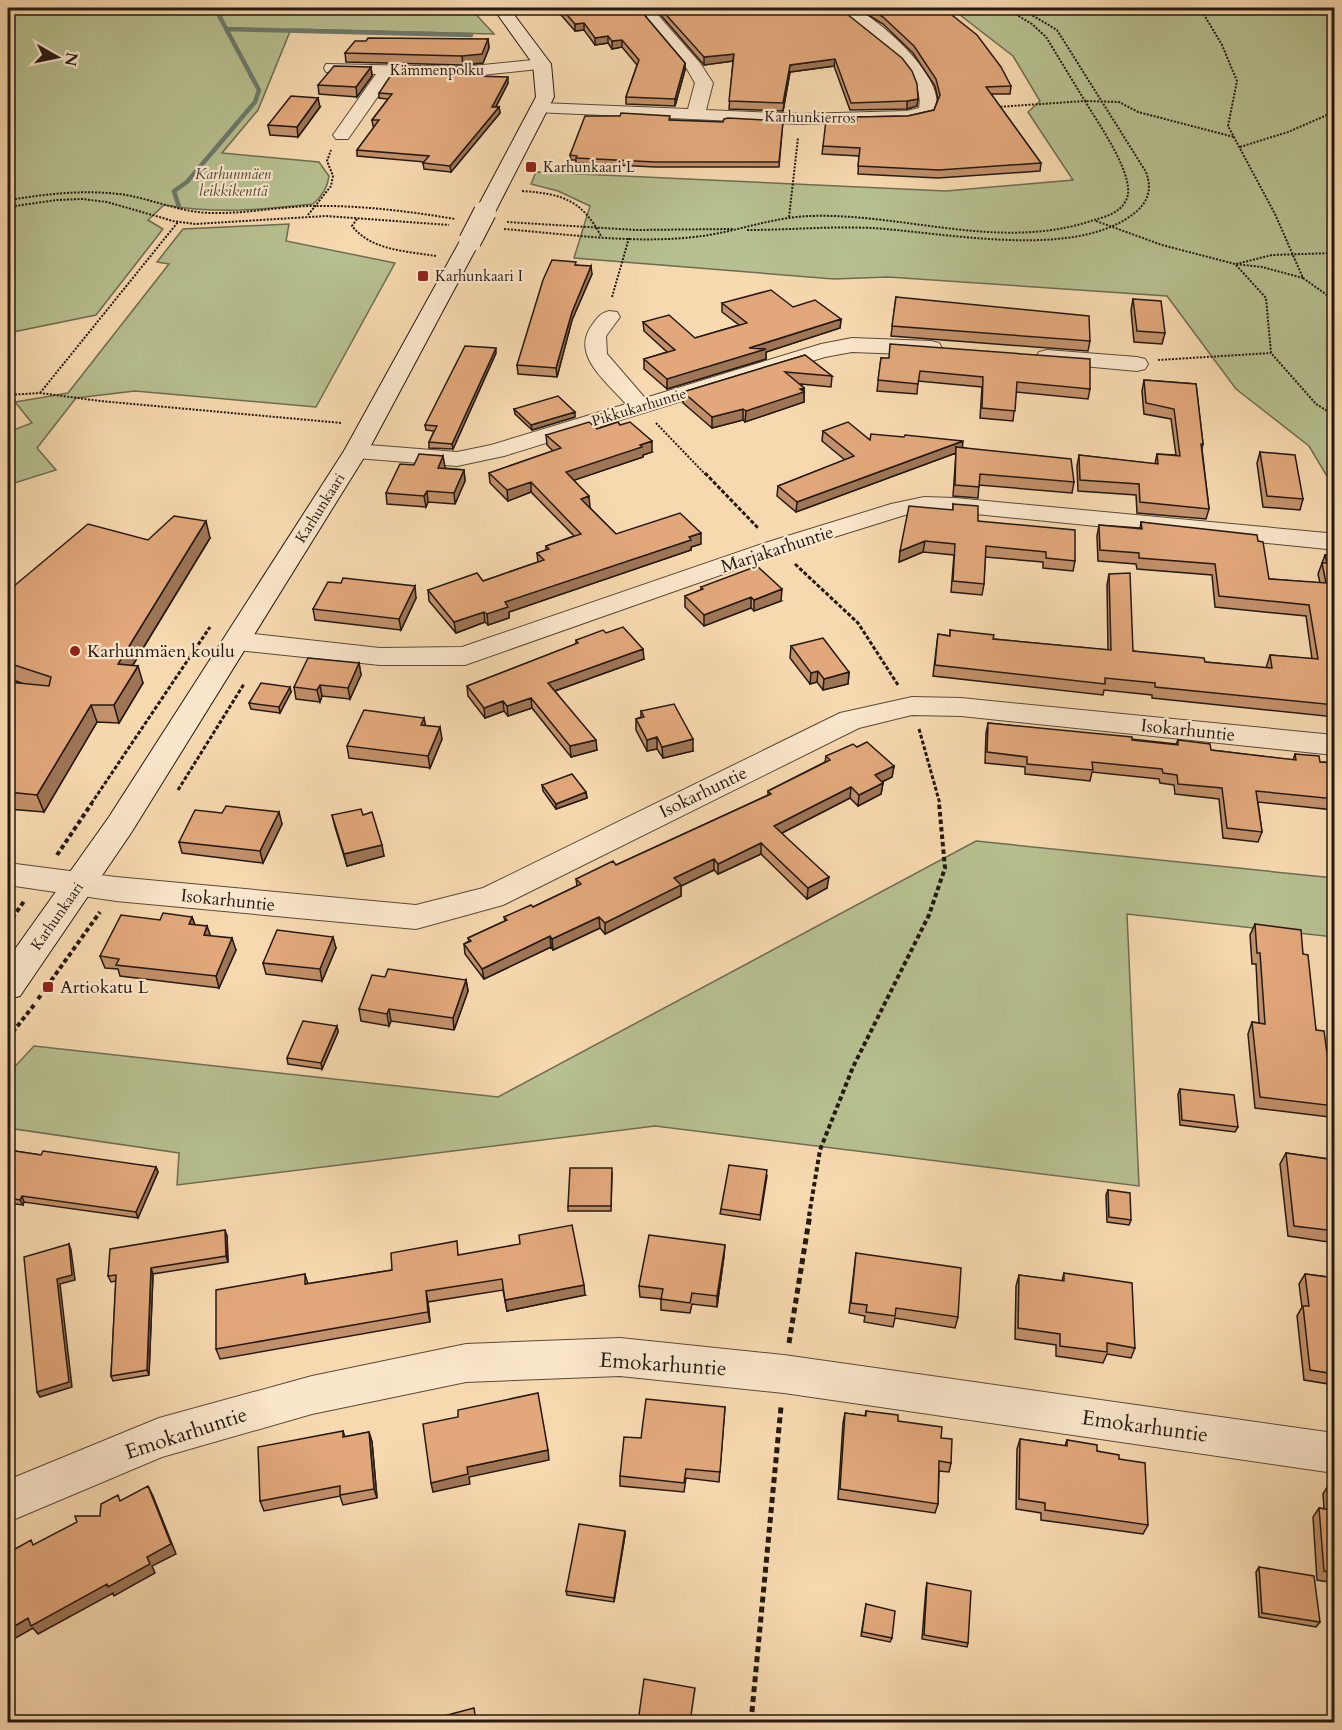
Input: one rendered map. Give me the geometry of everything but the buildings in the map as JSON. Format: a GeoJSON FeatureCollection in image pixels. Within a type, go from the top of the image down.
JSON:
{"type":"FeatureCollection","features":[{"type":"Feature","properties":{"kind":"street"},"geometry":{"type":"LineString","coordinates":[[501,8],[542,64]]}},
{"type":"Feature","properties":{"kind":"street"},"geometry":{"type":"LineString","coordinates":[[649,8],[649,15],[704,82],[696,113]]}},
{"type":"Feature","properties":{"kind":"street","name":"Karhunkierros"},"geometry":{"type":"LineString","coordinates":[[541,108],[801,119],[907,116],[927,111],[929,95],[920,76],[904,57],[845,8]]}},
{"type":"Feature","properties":{"kind":"street","name":"Kämmenpolku"},"geometry":{"type":"LineString","coordinates":[[332,68],[484,71],[542,64]]}},
{"type":"Feature","properties":{"kind":"street","name":"Karhunkaari"},"geometry":{"type":"LineString","coordinates":[[8,986],[81,883],[237,640],[347,441],[470,241],[494,217],[541,108],[546,86],[542,64]]}},
{"type":"Feature","properties":{"kind":"street"},"geometry":{"type":"LineString","coordinates":[[342,135],[388,70]]}},
{"type":"Feature","properties":{"kind":"street"},"geometry":{"type":"LineString","coordinates":[[609,317],[595,336],[596,355],[641,407]]}},
{"type":"Feature","properties":{"kind":"street","name":"Pikkukarhuntie"},"geometry":{"type":"LineString","coordinates":[[347,441],[422,458],[457,459],[496,451],[821,351],[852,345],[953,350]]}},
{"type":"Feature","properties":{"kind":"street"},"geometry":{"type":"LineString","coordinates":[[1022,355],[1137,364]]}},
{"type":"Feature","properties":{"kind":"street","name":"Marjakarhuntie"},"geometry":{"type":"LineString","coordinates":[[237,640],[392,658],[429,659],[465,656],[777,548],[900,509],[924,504],[967,506],[1327,541]]}},
{"type":"Feature","properties":{"kind":"street","name":"Isokarhuntie"},"geometry":{"type":"LineString","coordinates":[[8,874],[416,917],[492,897],[850,720],[912,706],[961,706],[1335,745]]}},
{"type":"Feature","properties":{"kind":"street","name":"Emokarhuntie"},"geometry":{"type":"LineString","coordinates":[[8,1501],[159,1438],[312,1395],[466,1363],[620,1357],[784,1374],[1335,1454]]}},
{"type":"Feature","properties":{"kind":"path"},"geometry":{"type":"LineString","coordinates":[[498,228],[629,238],[680,238],[741,230],[789,218],[841,216],[1011,232],[1048,232],[1095,221],[1115,213],[1127,202],[1131,189],[1127,176],[1046,37],[1032,24],[1005,8]]}},
{"type":"Feature","properties":{"kind":"path"},"geometry":{"type":"LineString","coordinates":[[494,217],[636,230],[741,230],[832,226],[1012,240],[1049,239],[1115,228],[1127,222],[1148,200],[1151,184],[1123,131],[1101,101],[1057,30],[1020,8]]}},
{"type":"Feature","properties":{"kind":"path"},"geometry":{"type":"LineString","coordinates":[[1202,8],[1222,45],[1237,81],[1228,126],[1275,214],[1303,278]]}},
{"type":"Feature","properties":{"kind":"path"},"geometry":{"type":"LineString","coordinates":[[1323,8],[1335,12]]}},
{"type":"Feature","properties":{"kind":"path"},"geometry":{"type":"LineString","coordinates":[[995,107],[1085,101],[1119,102],[1138,112],[1234,137]]}},
{"type":"Feature","properties":{"kind":"path"},"geometry":{"type":"LineString","coordinates":[[1240,147],[1271,140],[1335,112]]}},
{"type":"Feature","properties":{"kind":"path"},"geometry":{"type":"LineString","coordinates":[[789,218],[801,119]]}},
{"type":"Feature","properties":{"kind":"path"},"geometry":{"type":"LineString","coordinates":[[307,216],[332,183],[333,176],[327,168],[327,159],[342,135]]}},
{"type":"Feature","properties":{"kind":"path"},"geometry":{"type":"LineString","coordinates":[[518,191],[553,193],[574,201],[588,213],[602,236]]}},
{"type":"Feature","properties":{"kind":"path"},"geometry":{"type":"LineString","coordinates":[[8,200],[97,192],[127,195],[168,207],[209,213],[316,206],[416,213],[457,219]]}},
{"type":"Feature","properties":{"kind":"path"},"geometry":{"type":"LineString","coordinates":[[8,207],[56,199],[83,198],[107,202],[178,222],[214,224],[307,216],[451,225]]}},
{"type":"Feature","properties":{"kind":"path"},"geometry":{"type":"LineString","coordinates":[[357,219],[352,226],[358,236],[380,244],[440,256],[434,262]]}},
{"type":"Feature","properties":{"kind":"path"},"geometry":{"type":"LineString","coordinates":[[1095,221],[1162,245],[1235,264],[1262,267],[1303,278],[1335,300]]}},
{"type":"Feature","properties":{"kind":"path"},"geometry":{"type":"LineString","coordinates":[[40,393],[178,222]]}},
{"type":"Feature","properties":{"kind":"path"},"geometry":{"type":"LineString","coordinates":[[609,317],[614,286],[629,238]]}},
{"type":"Feature","properties":{"kind":"path"},"geometry":{"type":"LineString","coordinates":[[1235,264],[1252,257],[1291,253],[1335,253]]}},
{"type":"Feature","properties":{"kind":"path"},"geometry":{"type":"LineString","coordinates":[[1235,264],[1266,298],[1271,353],[1316,404],[1335,415]]}},
{"type":"Feature","properties":{"kind":"path"},"geometry":{"type":"LineString","coordinates":[[1137,364],[1173,358],[1271,353]]}},
{"type":"Feature","properties":{"kind":"path"},"geometry":{"type":"LineString","coordinates":[[8,395],[40,393],[147,406],[344,423],[347,441]]}},
{"type":"Feature","properties":{"kind":"path"},"geometry":{"type":"LineString","coordinates":[[641,407],[777,548],[858,623],[912,706],[941,809],[945,868],[929,915],[853,1067],[820,1150],[784,1374],[751,1722]]}},
{"type":"Feature","properties":{"kind":"path"},"geometry":{"type":"LineString","coordinates":[[8,924],[42,878],[214,621]]}},
{"type":"Feature","properties":{"kind":"green space","name":"Karhunmäen leikkikenttä"},"geometry":{"type":"Polygon","coordinates":[[[8,8],[470,8],[494,34],[291,29],[258,110],[222,153],[319,162],[329,176],[326,188],[316,201],[313,204],[238,210],[164,205],[148,220],[163,229],[96,315],[8,333],[8,8]]]}},
{"type":"Feature","properties":{"kind":"green space"},"geometry":{"type":"Polygon","coordinates":[[[951,8],[1334,8],[1334,488],[1309,446],[1236,389],[1167,296],[888,277],[834,279],[574,258],[590,206],[558,191],[531,184],[536,172],[946,191],[1073,180],[1028,112],[1040,101],[1013,56],[951,8]]]}},
{"type":"Feature","properties":{"kind":"green space"},"geometry":{"type":"Polygon","coordinates":[[[289,224],[286,241],[395,263],[316,407],[135,391],[76,398],[37,448],[56,470],[8,485],[8,432],[32,423],[15,402],[68,393],[169,264],[157,262],[183,229],[289,224]]]}},
{"type":"Feature","properties":{"kind":"green space"},"geometry":{"type":"Polygon","coordinates":[[[976,841],[1334,878],[1334,937],[1127,914],[1139,1186],[655,1126],[177,1185],[179,1153],[8,1128],[8,1074],[34,1046],[498,1097],[976,841]]]}},
{"type":"Feature","properties":{"kind":"waterway"},"geometry":{"type":"LineString","coordinates":[[215,8],[226,29]]}},
{"type":"Feature","properties":{"kind":"waterway"},"geometry":{"type":"LineString","coordinates":[[179,207],[174,191],[187,182],[255,102],[259,90],[226,29]]}},
{"type":"Feature","properties":{"kind":"waterway"},"geometry":{"type":"LineString","coordinates":[[226,29],[471,35]]}},
{"type":"Feature","properties":{"kind":"place","name":"Karhunkaari L"},"geometry":{"type":"Point","coordinates":[531,167]}},
{"type":"Feature","properties":{"kind":"place","name":"Karhunkaari I"},"geometry":{"type":"Point","coordinates":[423,276]}},
{"type":"Feature","properties":{"kind":"place","name":"Karhunmäen koulu"},"geometry":{"type":"Point","coordinates":[75,651]}},
{"type":"Feature","properties":{"kind":"place","name":"Artiokatu L"},"geometry":{"type":"Point","coordinates":[48,987]}}]}
